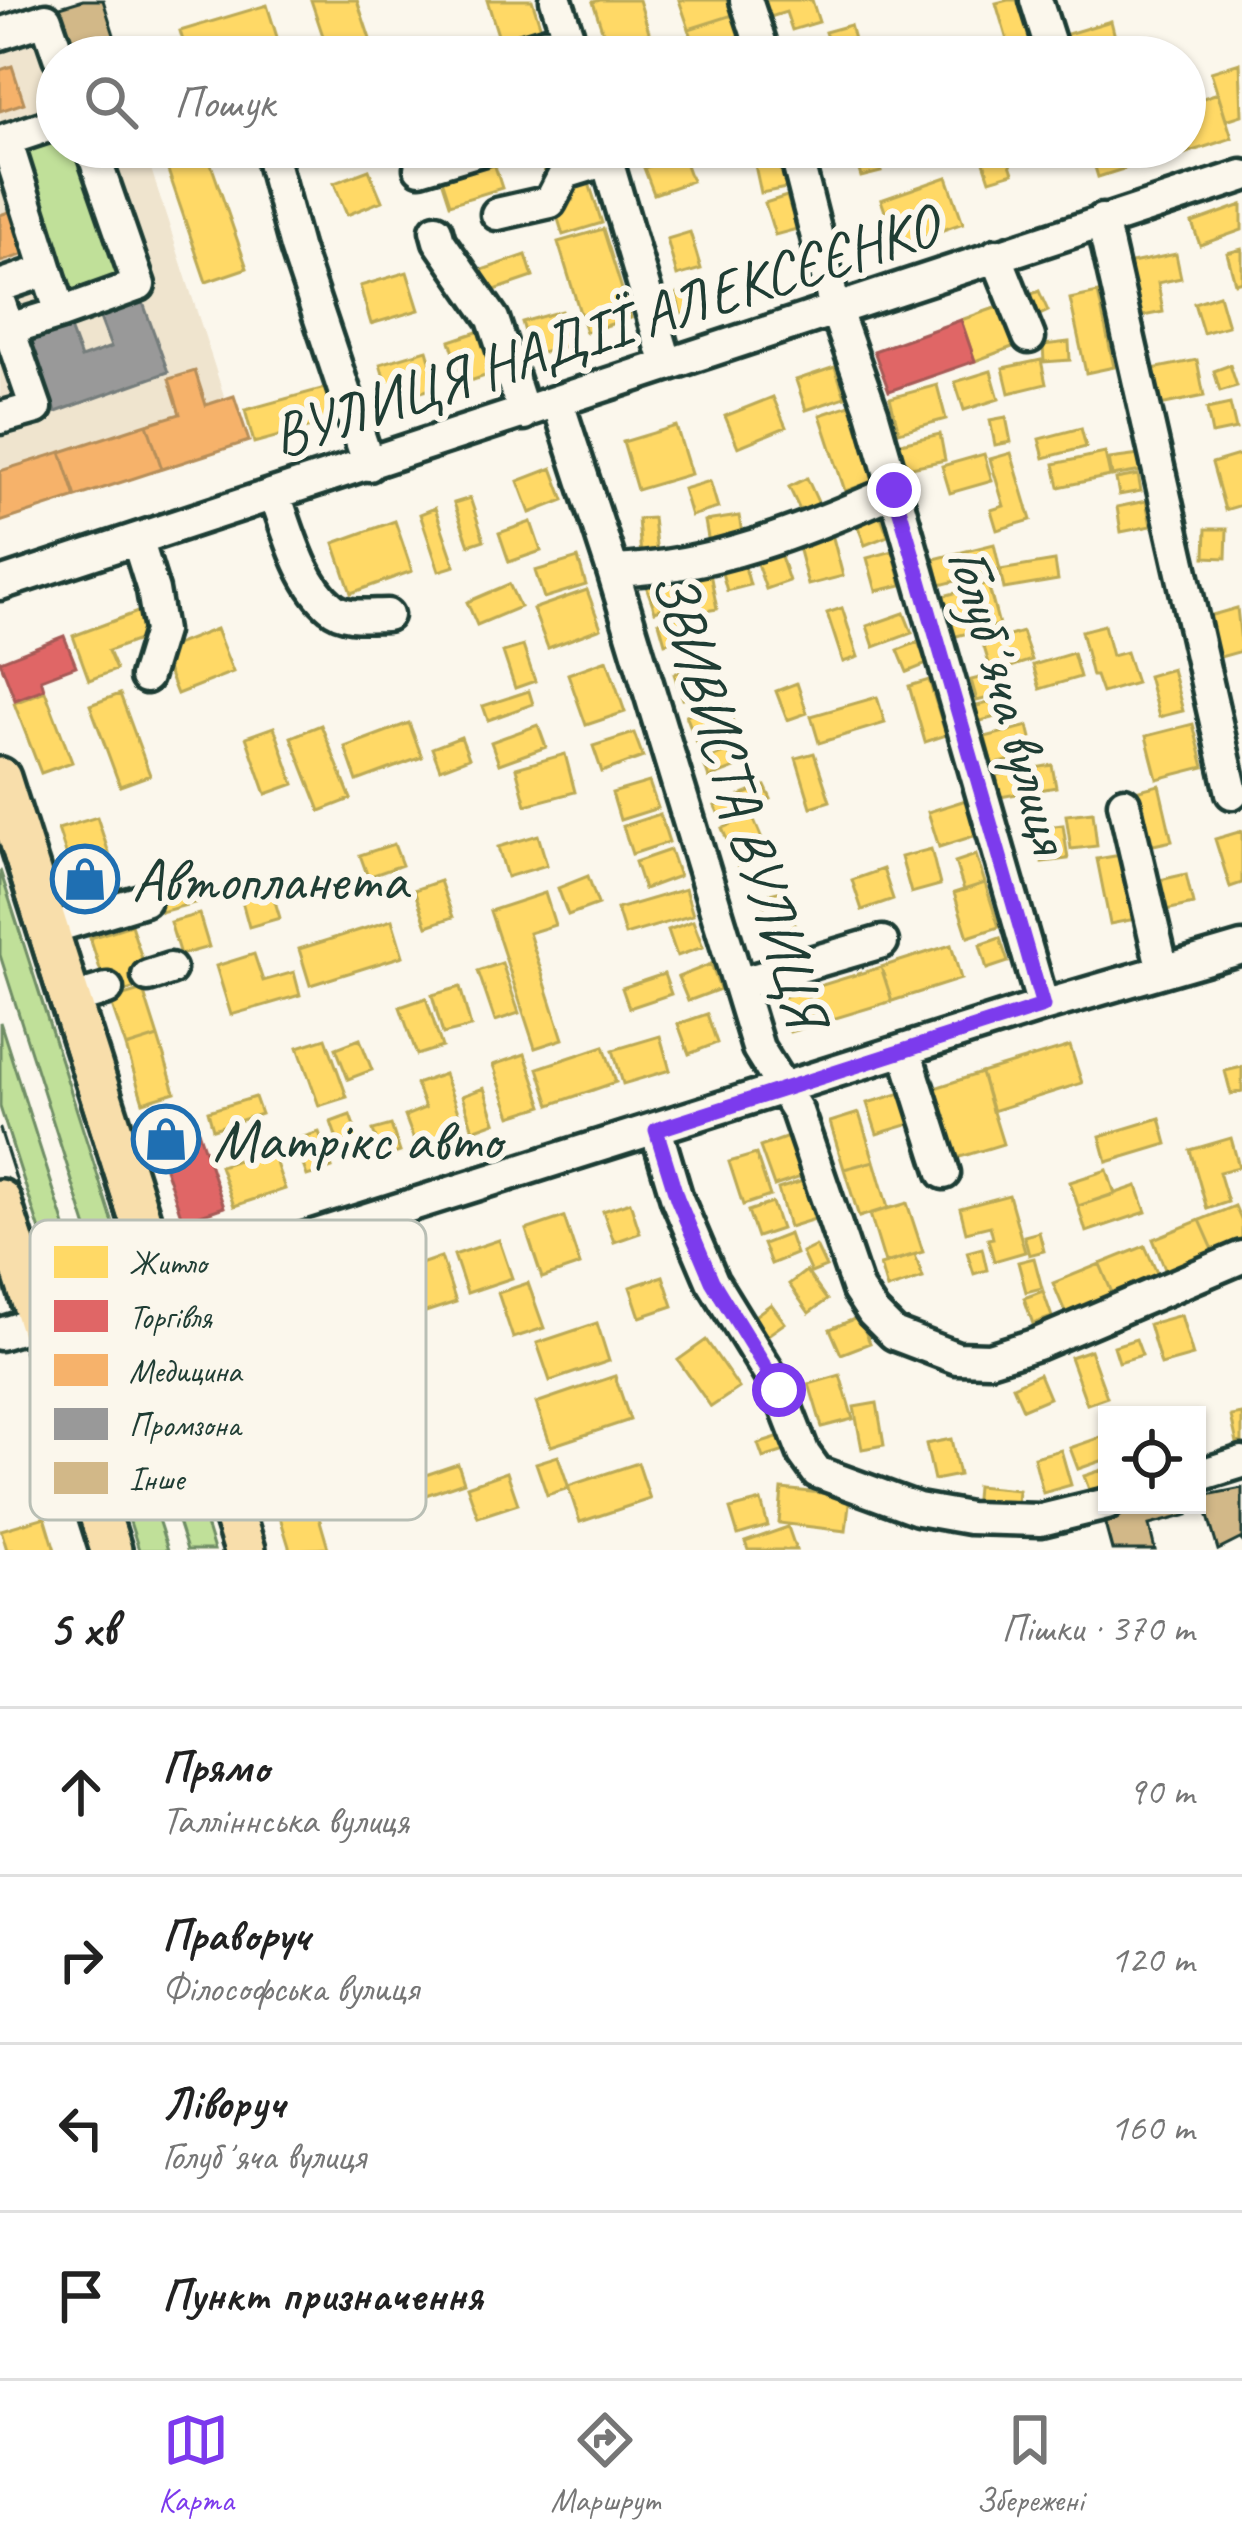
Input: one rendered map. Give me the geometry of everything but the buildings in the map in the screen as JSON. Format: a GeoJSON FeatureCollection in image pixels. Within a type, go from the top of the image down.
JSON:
{"type":"FeatureCollection","features":[{"type":"Feature","properties":{"kind":"main road"},"geometry":{"type":"LineString","coordinates":[[0,778],[48,929],[88,995],[145,1220]]}},
{"type":"Feature","properties":{"kind":"main road"},"geometry":{"type":"LineString","coordinates":[[0,1200],[30,1295]]}},
{"type":"Feature","properties":{"kind":"main road"},"geometry":{"type":"LineString","coordinates":[[101,1520],[111,1550]]}},
{"type":"Feature","properties":{"kind":"main road"},"geometry":{"type":"LineString","coordinates":[[235,1520],[245,1550]]}},
{"type":"Feature","properties":{"kind":"street"},"geometry":{"type":"LineString","coordinates":[[556,0],[568,36]]}},
{"type":"Feature","properties":{"kind":"street"},"geometry":{"type":"LineString","coordinates":[[746,0],[758,36]]}},
{"type":"Feature","properties":{"kind":"street"},"geometry":{"type":"LineString","coordinates":[[1036,0],[1040,36]]}},
{"type":"Feature","properties":{"kind":"street"},"geometry":{"type":"LineString","coordinates":[[0,34],[46,19],[52,36]]}},
{"type":"Feature","properties":{"kind":"street"},"geometry":{"type":"LineString","coordinates":[[36,131],[6,140],[61,313]]}},
{"type":"Feature","properties":{"kind":"street"},"geometry":{"type":"LineString","coordinates":[[0,418],[35,407],[4,316],[61,313],[139,285],[98,168]]}},
{"type":"Feature","properties":{"kind":"street"},"geometry":{"type":"LineString","coordinates":[[275,168],[369,465]]}},
{"type":"Feature","properties":{"kind":"street"},"geometry":{"type":"LineString","coordinates":[[497,214],[550,202],[557,182],[576,168]]}},
{"type":"Feature","properties":{"kind":"street"},"geometry":{"type":"LineString","coordinates":[[609,168],[668,365]]}},
{"type":"Feature","properties":{"kind":"street","name":"Голубʼяча вулиця"},"geometry":{"type":"LineString","coordinates":[[799,168],[835,308],[894,490],[1043,1006]]}},
{"type":"Feature","properties":{"kind":"street","name":"ВУЛИЦЯ НАДІЇ АЛЕКСЄЄНКО"},"geometry":{"type":"LineString","coordinates":[[0,584],[1242,176]]}},
{"type":"Feature","properties":{"kind":"street"},"geometry":{"type":"LineString","coordinates":[[1102,220],[1232,794]]}},
{"type":"Feature","properties":{"kind":"street"},"geometry":{"type":"LineString","coordinates":[[436,230],[493,319],[524,414]]}},
{"type":"Feature","properties":{"kind":"street"},"geometry":{"type":"LineString","coordinates":[[996,255],[1028,337]]}},
{"type":"Feature","properties":{"kind":"street"},"geometry":{"type":"LineString","coordinates":[[0,286],[46,270]]}},
{"type":"Feature","properties":{"kind":"street","name":"ЗВИВИСТА ВУЛИЦЯ"},"geometry":{"type":"LineString","coordinates":[[558,404],[614,571],[758,1048],[797,1112],[858,1289],[873,1313],[894,1334],[957,1358],[989,1359],[1037,1344],[1242,1257]]}},
{"type":"Feature","properties":{"kind":"street"},"geometry":{"type":"LineString","coordinates":[[614,571],[652,570],[717,557],[817,525],[894,490]]}},
{"type":"Feature","properties":{"kind":"street"},"geometry":{"type":"LineString","coordinates":[[275,495],[292,544],[333,610],[387,615]]}},
{"type":"Feature","properties":{"kind":"street"},"geometry":{"type":"LineString","coordinates":[[137,539],[160,631],[146,676]]}},
{"type":"Feature","properties":{"kind":"street"},"geometry":{"type":"LineString","coordinates":[[1124,802],[1163,971]]}},
{"type":"Feature","properties":{"kind":"street"},"geometry":{"type":"LineString","coordinates":[[48,929],[144,900]]}},
{"type":"Feature","properties":{"kind":"street"},"geometry":{"type":"LineString","coordinates":[[739,984],[882,942]]}},
{"type":"Feature","properties":{"kind":"street"},"geometry":{"type":"LineString","coordinates":[[376,1220],[1043,1006],[1242,948]]}},
{"type":"Feature","properties":{"kind":"street"},"geometry":{"type":"LineString","coordinates":[[905,1050],[944,1173]]}},
{"type":"Feature","properties":{"kind":"street"},"geometry":{"type":"LineString","coordinates":[[656,1130],[677,1198],[712,1281],[779,1390],[804,1454],[817,1472],[918,1510],[969,1518],[1041,1520],[1098,1506]]}},
{"type":"Feature","properties":{"kind":"street"},"geometry":{"type":"LineString","coordinates":[[0,1334],[30,1329]]}},
{"type":"Feature","properties":{"kind":"street"},"geometry":{"type":"LineString","coordinates":[[1206,1472],[1242,1462]]}},
{"type":"Feature","properties":{"kind":"shaded area"},"geometry":{"type":"Polygon","coordinates":[[[53,0],[65,36],[36,36],[36,168],[151,168],[225,399],[206,405],[194,371],[169,380],[180,414],[0,471],[0,17],[53,0]]]}},
{"type":"Feature","properties":{"kind":"green space"},"geometry":{"type":"Polygon","coordinates":[[[36,144],[36,168],[90,168],[125,272],[68,292],[20,150],[36,144]]]}},
{"type":"Feature","properties":{"kind":"green space"},"geometry":{"type":"Polygon","coordinates":[[[0,870],[112,1220],[84,1220],[0,955],[0,870]]]}},
{"type":"Feature","properties":{"kind":"green space"},"geometry":{"type":"Polygon","coordinates":[[[0,1022],[63,1220],[36,1220],[0,1107],[0,1022]]]}},
{"type":"Feature","properties":{"kind":"green space"},"geometry":{"type":"Polygon","coordinates":[[[129,1520],[158,1520],[168,1550],[139,1550],[129,1520]]]}},
{"type":"Feature","properties":{"kind":"green space"},"geometry":{"type":"Polygon","coordinates":[[[177,1520],[205,1520],[214,1550],[187,1550],[177,1520]]]}},
{"type":"Feature","properties":{"kind":"tram line"},"geometry":{"type":"LineString","coordinates":[[0,847],[118,1220]]}},
{"type":"Feature","properties":{"kind":"tram line"},"geometry":{"type":"LineString","coordinates":[[0,1129],[30,1223]]}},
{"type":"Feature","properties":{"kind":"tram line"},"geometry":{"type":"LineString","coordinates":[[124,1520],[134,1550]]}},
{"type":"Feature","properties":{"kind":"tram line"},"geometry":{"type":"LineString","coordinates":[[213,1520],[222,1550]]}},
{"type":"Feature","properties":{"kind":"place","name":"Автопланета"},"geometry":{"type":"Point","coordinates":[85,879]}},
{"type":"Feature","properties":{"kind":"place","name":"Матрікс авто"},"geometry":{"type":"Point","coordinates":[166,1139]}},
{"type":"Feature","properties":{"kind":"route"},"geometry":{"type":"LineString","coordinates":[[779,1390],[712,1281],[677,1198],[656,1130],[1043,1006],[894,490]]}}]}
